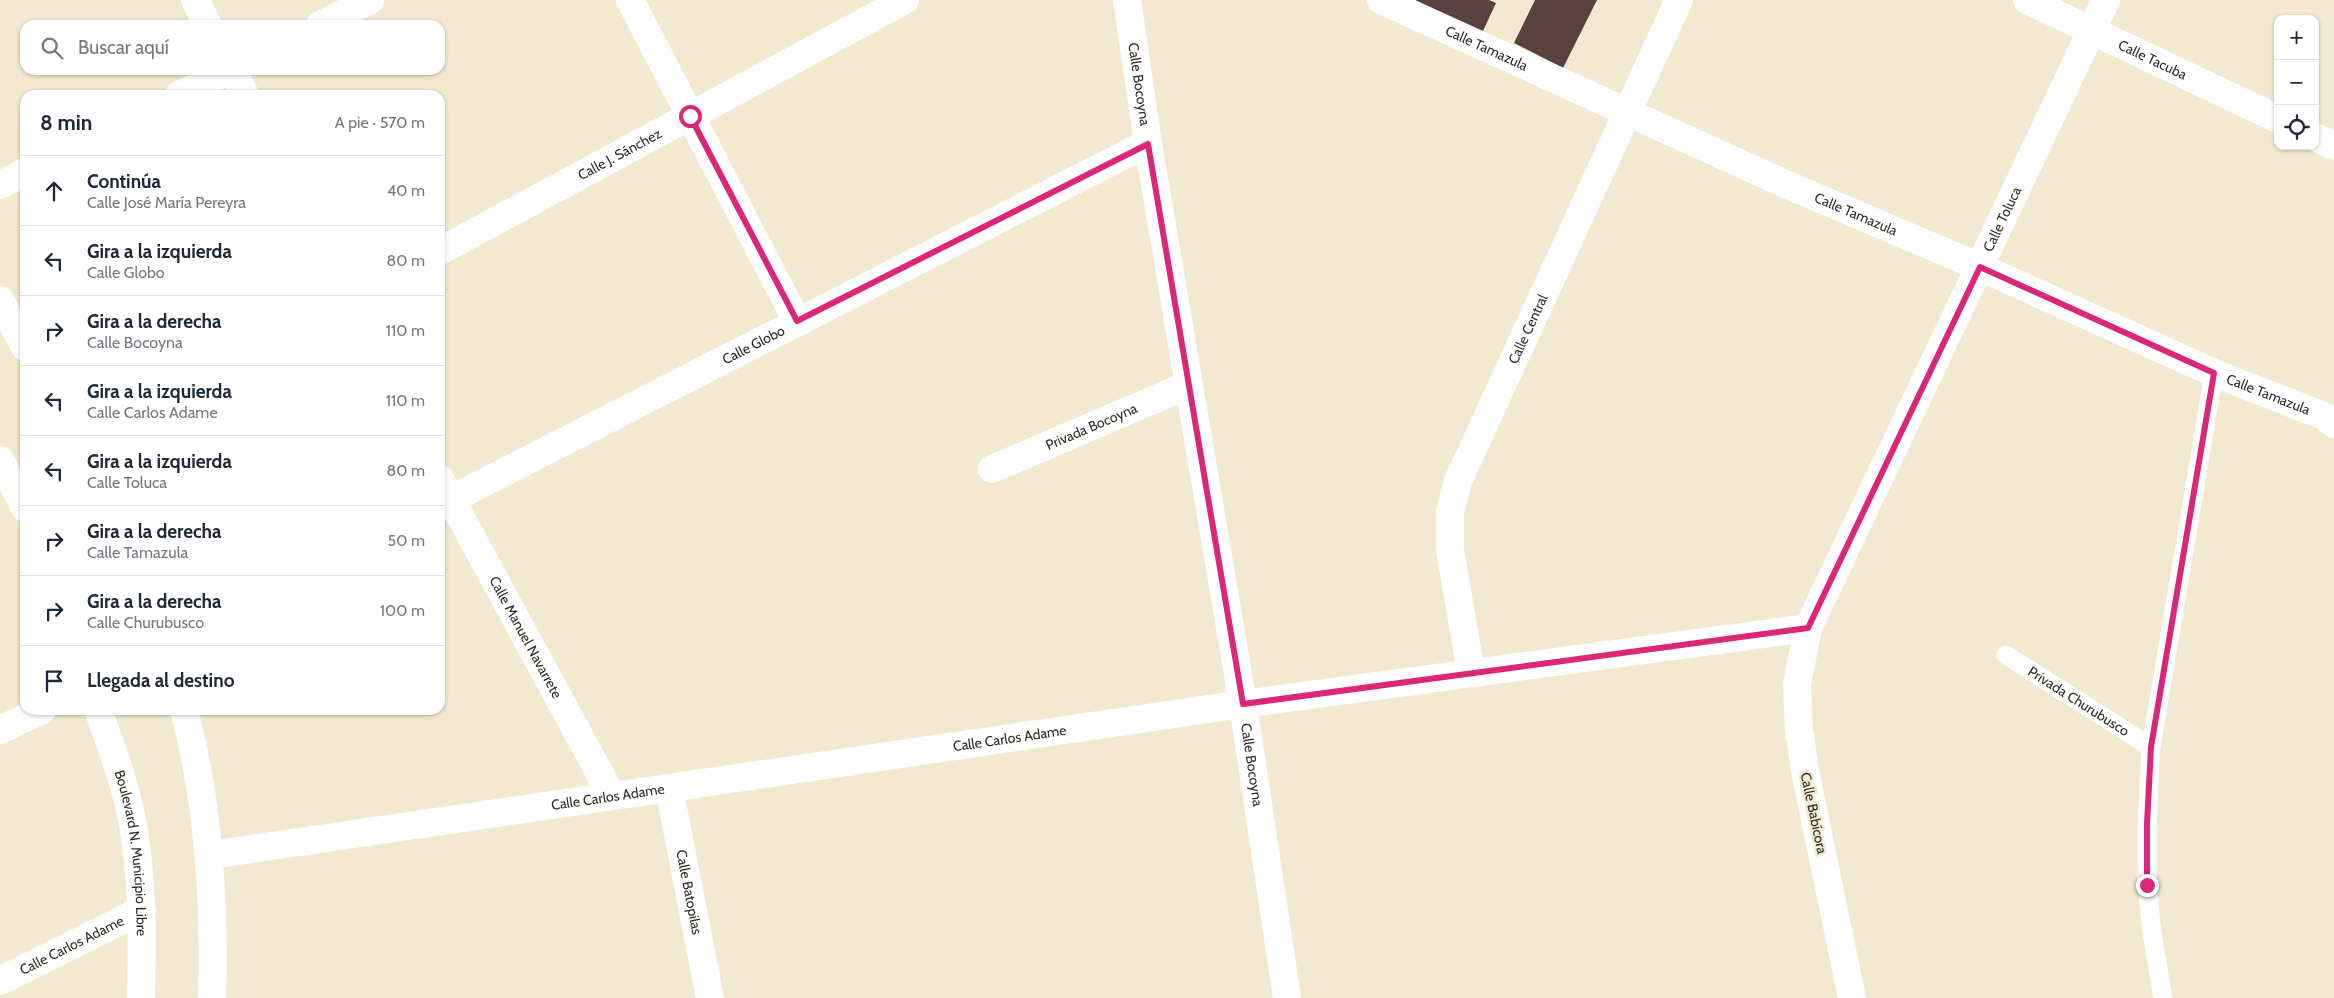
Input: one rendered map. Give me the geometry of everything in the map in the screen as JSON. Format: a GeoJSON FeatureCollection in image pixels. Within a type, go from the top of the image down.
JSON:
{"type":"FeatureCollection","features":[{"type":"Feature","properties":{"kind":"street"},"geometry":{"type":"LineString","coordinates":[[195,0],[205,20]]}},
{"type":"Feature","properties":{"kind":"street"},"geometry":{"type":"LineString","coordinates":[[330,20],[370,0]]}},
{"type":"Feature","properties":{"kind":"street"},"geometry":{"type":"LineString","coordinates":[[630,0],[797,321]]}},
{"type":"Feature","properties":{"kind":"street","name":"Calle J. Sánchez"},"geometry":{"type":"LineString","coordinates":[[445,248],[905,0]]}},
{"type":"Feature","properties":{"kind":"street","name":"Calle Bocoyna"},"geometry":{"type":"LineString","coordinates":[[1127,0],[1148,144],[1243,704],[1287,998]]}},
{"type":"Feature","properties":{"kind":"street","name":"Calle Tamazula"},"geometry":{"type":"LineString","coordinates":[[1381,0],[1626,112],[1980,267],[2214,373],[2324,416],[2334,424]]}},
{"type":"Feature","properties":{"kind":"street","name":"Calle Central"},"geometry":{"type":"LineString","coordinates":[[1470,672],[1450,550],[1450,513],[1458,481],[1679,0]]}},
{"type":"Feature","properties":{"kind":"street","name":"Calle Tacuba"},"geometry":{"type":"LineString","coordinates":[[2027,0],[2274,117]]}},
{"type":"Feature","properties":{"kind":"street","name":"Calle Toluca"},"geometry":{"type":"LineString","coordinates":[[1808,628],[2106,0]]}},
{"type":"Feature","properties":{"kind":"street"},"geometry":{"type":"LineString","coordinates":[[189,90],[221,75]]}},
{"type":"Feature","properties":{"kind":"street"},"geometry":{"type":"LineString","coordinates":[[234,75],[242,90]]}},
{"type":"Feature","properties":{"kind":"street"},"geometry":{"type":"LineString","coordinates":[[2319,139],[2334,146]]}},
{"type":"Feature","properties":{"kind":"street","name":"Calle Globo"},"geometry":{"type":"LineString","coordinates":[[445,495],[797,321],[1148,144]]}},
{"type":"Feature","properties":{"kind":"street"},"geometry":{"type":"LineString","coordinates":[[0,184],[20,174]]}},
{"type":"Feature","properties":{"kind":"street"},"geometry":{"type":"LineString","coordinates":[[0,300],[20,338]]}},
{"type":"Feature","properties":{"kind":"street","name":"Privada Bocoyna"},"geometry":{"type":"LineString","coordinates":[[992,470],[1188,385]]}},
{"type":"Feature","properties":{"kind":"street"},"geometry":{"type":"LineString","coordinates":[[1,463],[20,499]]}},
{"type":"Feature","properties":{"kind":"street","name":"Calle Manuel Navarrete"},"geometry":{"type":"LineString","coordinates":[[445,497],[612,796]]}},
{"type":"Feature","properties":{"kind":"street","name":"Calle Carlos Adame"},"geometry":{"type":"LineString","coordinates":[[210,855],[1243,704],[1808,628]]}},
{"type":"Feature","properties":{"kind":"street","name":"Calle Babícora"},"geometry":{"type":"LineString","coordinates":[[1808,628],[1797,684],[1799,730],[1852,998]]}},
{"type":"Feature","properties":{"kind":"street"},"geometry":{"type":"LineString","coordinates":[[0,730],[32,715]]}},
{"type":"Feature","properties":{"kind":"street","name":"Boulevard N. Municipio Libre"},"geometry":{"type":"LineString","coordinates":[[100,715],[119,769],[136,844],[142,910],[141,998]]}},
{"type":"Feature","properties":{"kind":"street"},"geometry":{"type":"LineString","coordinates":[[185,715],[199,782],[210,855],[214,934],[212,998]]}},
{"type":"Feature","properties":{"kind":"street","name":"Calle Batopilas"},"geometry":{"type":"LineString","coordinates":[[669,788],[710,998]]}},
{"type":"Feature","properties":{"kind":"street","name":"Calle Carlos Adame"},"geometry":{"type":"LineString","coordinates":[[0,981],[142,910]]}},
{"type":"Feature","properties":{"kind":"lane"},"geometry":{"type":"LineString","coordinates":[[2163,998],[2152,933],[2147,885],[2147,824],[2151,747],[2214,373]]}},
{"type":"Feature","properties":{"kind":"lane","name":"Privada Churubusco"},"geometry":{"type":"LineString","coordinates":[[2006,656],[2151,747]]}},
{"type":"Feature","properties":{"kind":"building"},"geometry":{"type":"Polygon","coordinates":[[[1415,0],[1489,0],[1496,3],[1482,33],[1415,0]]]}},
{"type":"Feature","properties":{"kind":"building"},"geometry":{"type":"Polygon","coordinates":[[[1535,0],[1597,0],[1563,68],[1514,43],[1535,0]]]}},
{"type":"Feature","properties":{"kind":"route"},"geometry":{"type":"LineString","coordinates":[[690,116],[797,321],[1148,144],[1243,704],[1808,628],[1980,267],[2214,373],[2151,747],[2147,824],[2147,885]]}}]}
